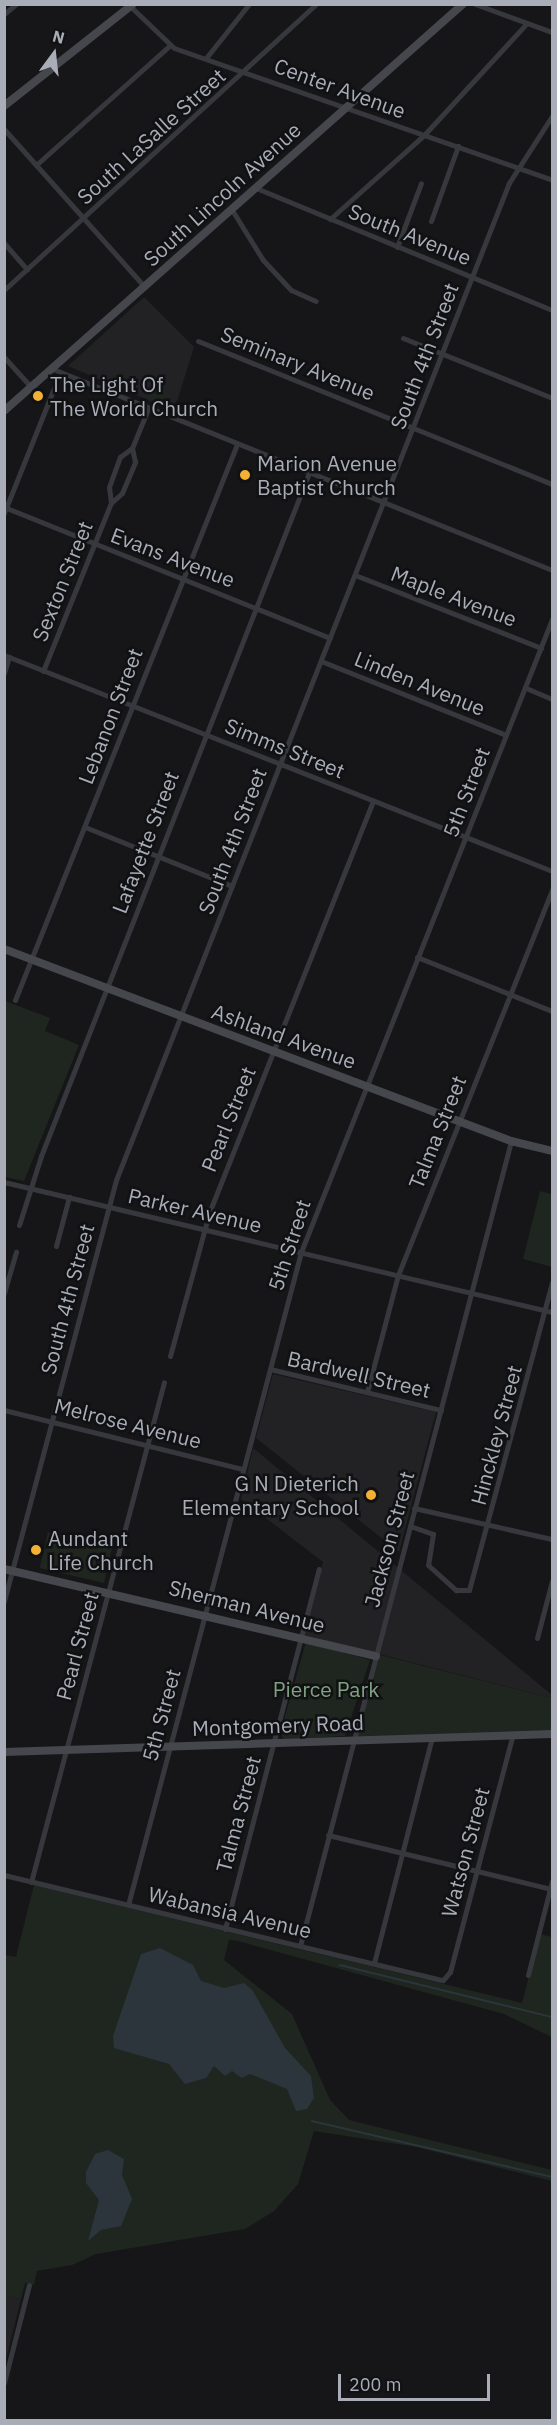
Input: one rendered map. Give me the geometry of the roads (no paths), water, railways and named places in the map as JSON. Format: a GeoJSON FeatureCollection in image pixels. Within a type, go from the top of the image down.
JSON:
{"type":"FeatureCollection","features":[{"type":"Feature","properties":{"kind":"street"},"geometry":{"type":"LineString","coordinates":[[4,14],[16,4]]}},
{"type":"Feature","properties":{"kind":"street"},"geometry":{"type":"LineString","coordinates":[[206,58],[249,4]]}},
{"type":"Feature","properties":{"kind":"street","name":"South LaSalle Street"},"geometry":{"type":"LineString","coordinates":[[4,290],[248,72],[316,4]]}},
{"type":"Feature","properties":{"kind":"street","name":"South Lincoln Avenue"},"geometry":{"type":"LineString","coordinates":[[4,411],[462,4]]}},
{"type":"Feature","properties":{"kind":"street"},"geometry":{"type":"LineString","coordinates":[[475,4],[552,32]]}},
{"type":"Feature","properties":{"kind":"street"},"geometry":{"type":"LineString","coordinates":[[4,106],[132,6]]}},
{"type":"Feature","properties":{"kind":"street","name":"Center Avenue"},"geometry":{"type":"LineString","coordinates":[[132,6],[169,46],[552,180]]}},
{"type":"Feature","properties":{"kind":"street"},"geometry":{"type":"LineString","coordinates":[[330,219],[424,135],[527,23]]}},
{"type":"Feature","properties":{"kind":"street"},"geometry":{"type":"LineString","coordinates":[[36,165],[169,46]]}},
{"type":"Feature","properties":{"kind":"street","name":"South 4th Street"},"geometry":{"type":"LineString","coordinates":[[4,1601],[8,1570],[52,1422],[109,1207],[180,1017],[516,167],[552,116]]}},
{"type":"Feature","properties":{"kind":"street"},"geometry":{"type":"LineString","coordinates":[[4,129],[146,287]]}},
{"type":"Feature","properties":{"kind":"street"},"geometry":{"type":"LineString","coordinates":[[431,221],[458,146]]}},
{"type":"Feature","properties":{"kind":"street"},"geometry":{"type":"LineString","coordinates":[[397,247],[421,183]]}},
{"type":"Feature","properties":{"kind":"street","name":"South Avenue"},"geometry":{"type":"LineString","coordinates":[[256,188],[552,310]]}},
{"type":"Feature","properties":{"kind":"street"},"geometry":{"type":"LineString","coordinates":[[231,210],[243,222],[244,236],[291,290],[316,301]]}},
{"type":"Feature","properties":{"kind":"street"},"geometry":{"type":"LineString","coordinates":[[4,243],[27,269]]}},
{"type":"Feature","properties":{"kind":"street"},"geometry":{"type":"LineString","coordinates":[[403,338],[552,398]]}},
{"type":"Feature","properties":{"kind":"street","name":"Seminary Avenue"},"geometry":{"type":"LineString","coordinates":[[198,341],[552,484]]}},
{"type":"Feature","properties":{"kind":"street"},"geometry":{"type":"LineString","coordinates":[[4,357],[31,387]]}},
{"type":"Feature","properties":{"kind":"street"},"geometry":{"type":"LineString","coordinates":[[53,369],[383,504],[552,570]]}},
{"type":"Feature","properties":{"kind":"street"},"geometry":{"type":"LineString","coordinates":[[5,509],[56,383]]}},
{"type":"Feature","properties":{"kind":"street","name":"Sexton Street"},"geometry":{"type":"LineString","coordinates":[[111,503],[109,487],[120,457],[132,448],[148,409]]}},
{"type":"Feature","properties":{"kind":"street","name":"Lebanon Street"},"geometry":{"type":"LineString","coordinates":[[15,1000],[237,444]]}},
{"type":"Feature","properties":{"kind":"street","name":"Sexton Street"},"geometry":{"type":"LineString","coordinates":[[43,671],[111,503],[122,494],[135,462],[132,448]]}},
{"type":"Feature","properties":{"kind":"street","name":"Lafayette Street"},"geometry":{"type":"LineString","coordinates":[[19,1226],[30,1188],[157,856],[258,608],[309,473]]}},
{"type":"Feature","properties":{"kind":"street","name":"Evans Avenue"},"geometry":{"type":"LineString","coordinates":[[5,509],[330,638]]}},
{"type":"Feature","properties":{"kind":"street","name":"Maple Avenue"},"geometry":{"type":"LineString","coordinates":[[355,575],[541,648]]}},
{"type":"Feature","properties":{"kind":"street","name":"5th Street"},"geometry":{"type":"LineString","coordinates":[[128,1905],[203,1614],[301,1252],[364,1086],[552,619]]}},
{"type":"Feature","properties":{"kind":"street"},"geometry":{"type":"LineString","coordinates":[[4,673],[7,656]]}},
{"type":"Feature","properties":{"kind":"street","name":"Simms Street"},"geometry":{"type":"LineString","coordinates":[[7,656],[552,871]]}},
{"type":"Feature","properties":{"kind":"street","name":"Linden Avenue"},"geometry":{"type":"LineString","coordinates":[[321,661],[506,735]]}},
{"type":"Feature","properties":{"kind":"street"},"geometry":{"type":"LineString","coordinates":[[526,688],[552,699]]}},
{"type":"Feature","properties":{"kind":"street","name":"Pearl Street"},"geometry":{"type":"LineString","coordinates":[[170,1356],[205,1229],[373,800]]}},
{"type":"Feature","properties":{"kind":"street"},"geometry":{"type":"LineString","coordinates":[[85,827],[232,886]]}},
{"type":"Feature","properties":{"kind":"street","name":"Talma Street"},"geometry":{"type":"LineString","coordinates":[[367,1392],[398,1275],[552,889]]}},
{"type":"Feature","properties":{"kind":"street","name":"Ashland Avenue"},"geometry":{"type":"LineString","coordinates":[[4,949],[512,1141],[552,1151]]}},
{"type":"Feature","properties":{"kind":"street"},"geometry":{"type":"LineString","coordinates":[[417,957],[552,1011]]}},
{"type":"Feature","properties":{"kind":"street","name":"Jackson Street"},"geometry":{"type":"LineString","coordinates":[[300,1946],[352,1739],[512,1141]]}},
{"type":"Feature","properties":{"kind":"street","name":"Parker Avenue"},"geometry":{"type":"LineString","coordinates":[[4,1182],[552,1312]]}},
{"type":"Feature","properties":{"kind":"street"},"geometry":{"type":"LineString","coordinates":[[56,1246],[69,1197]]}},
{"type":"Feature","properties":{"kind":"street"},"geometry":{"type":"LineString","coordinates":[[4,1293],[16,1252]]}},
{"type":"Feature","properties":{"kind":"street","name":"Hinckley Street"},"geometry":{"type":"LineString","coordinates":[[410,1526],[433,1534],[428,1565],[464,1592],[473,1583],[552,1282]]}},
{"type":"Feature","properties":{"kind":"street","name":"Bardwell Street"},"geometry":{"type":"LineString","coordinates":[[270,1369],[441,1410]]}},
{"type":"Feature","properties":{"kind":"street","name":"Pearl Street"},"geometry":{"type":"LineString","coordinates":[[31,1882],[164,1382]]}},
{"type":"Feature","properties":{"kind":"street","name":"Melrose Avenue"},"geometry":{"type":"LineString","coordinates":[[4,1410],[243,1469]]}},
{"type":"Feature","properties":{"kind":"street"},"geometry":{"type":"LineString","coordinates":[[414,1508],[552,1539]]}},
{"type":"Feature","properties":{"kind":"street","name":"Talma Street"},"geometry":{"type":"LineString","coordinates":[[225,1929],[319,1569]]}},
{"type":"Feature","properties":{"kind":"street","name":"Sherman Avenue"},"geometry":{"type":"LineString","coordinates":[[8,1570],[376,1656]]}},
{"type":"Feature","properties":{"kind":"street"},"geometry":{"type":"LineString","coordinates":[[537,1638],[552,1581]]}},
{"type":"Feature","properties":{"kind":"street","name":"Watson Street"},"geometry":{"type":"LineString","coordinates":[[447,1978],[513,1734]]}},
{"type":"Feature","properties":{"kind":"street","name":"Montgomery Road"},"geometry":{"type":"LineString","coordinates":[[4,1752],[552,1734]]}},
{"type":"Feature","properties":{"kind":"street"},"geometry":{"type":"LineString","coordinates":[[374,1964],[432,1737]]}},
{"type":"Feature","properties":{"kind":"street"},"geometry":{"type":"LineString","coordinates":[[328,1835],[551,1889]]}},
{"type":"Feature","properties":{"kind":"street","name":"Wabansia Avenue"},"geometry":{"type":"LineString","coordinates":[[4,1875],[374,1964],[447,1978]]}},
{"type":"Feature","properties":{"kind":"street"},"geometry":{"type":"LineString","coordinates":[[528,1975],[552,1881]]}},
{"type":"Feature","properties":{"kind":"street"},"geometry":{"type":"LineString","coordinates":[[4,2383],[29,2285]]}},
{"type":"Feature","properties":{"kind":"waterway"},"geometry":{"type":"LineString","coordinates":[[340,1965],[552,2017]]}},
{"type":"Feature","properties":{"kind":"waterway"},"geometry":{"type":"LineString","coordinates":[[312,2121],[552,2177]]}},
{"type":"Feature","properties":{"kind":"place","name":"The Light Of The World Church"},"geometry":{"type":"Point","coordinates":[38,396]}},
{"type":"Feature","properties":{"kind":"place","name":"Marion Avenue Baptist Church"},"geometry":{"type":"Point","coordinates":[245,475]}},
{"type":"Feature","properties":{"kind":"place","name":"G N Dieterich Elementary School"},"geometry":{"type":"Point","coordinates":[371,1495]}},
{"type":"Feature","properties":{"kind":"place","name":"Aundant Life Church"},"geometry":{"type":"Point","coordinates":[36,1550]}},
{"type":"Feature","properties":{"kind":"park label","name":"Pierce Park"},"geometry":{"type":"Point","coordinates":[326,1689]}}]}
